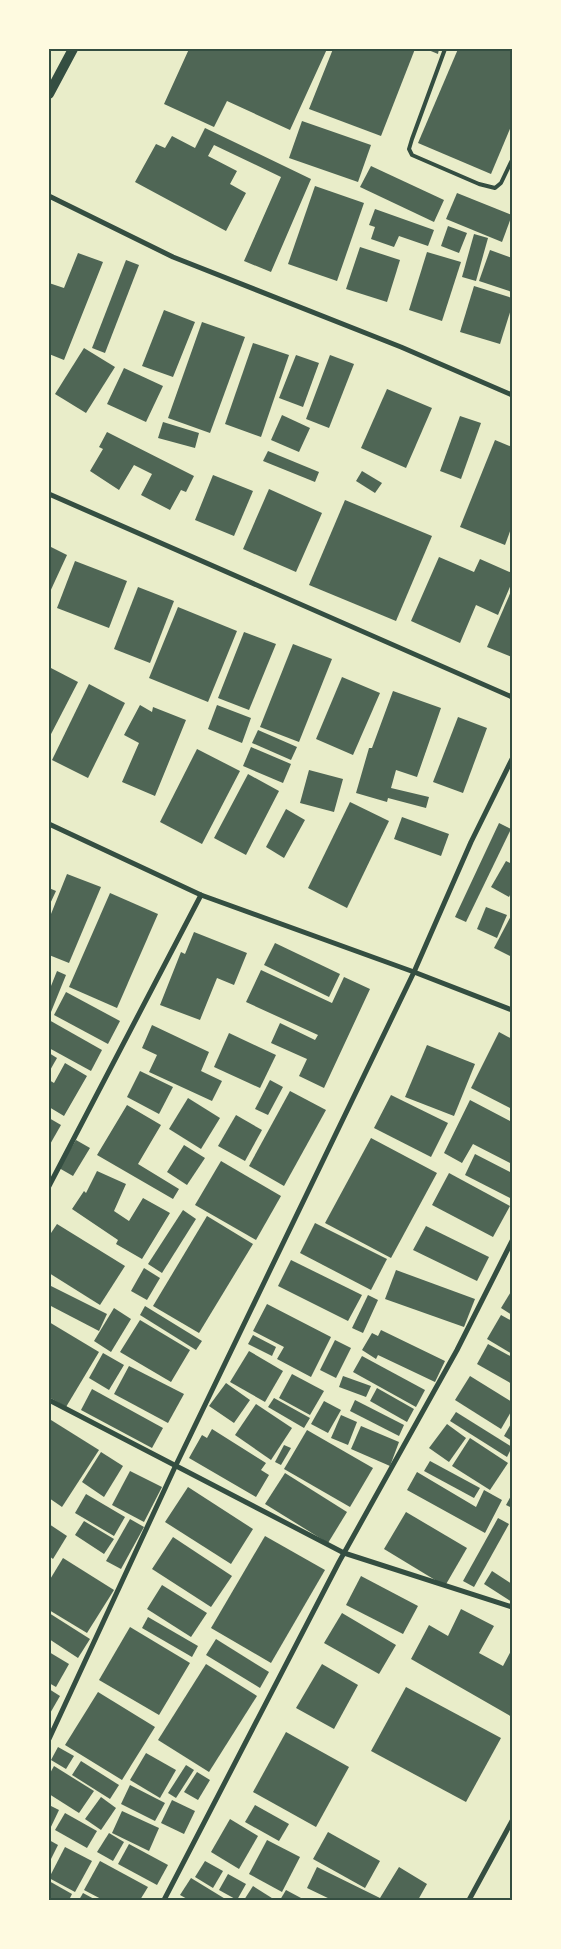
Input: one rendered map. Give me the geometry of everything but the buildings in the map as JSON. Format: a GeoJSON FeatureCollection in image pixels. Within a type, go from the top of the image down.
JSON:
{"type":"FeatureCollection","features":[{"type":"Feature","properties":{"kind":"main road"},"geometry":{"type":"LineString","coordinates":[[49,94],[73,49]]}},
{"type":"Feature","properties":{"kind":"street"},"geometry":{"type":"LineString","coordinates":[[49,196],[173,257],[401,347],[512,395]]}},
{"type":"Feature","properties":{"kind":"street"},"geometry":{"type":"LineString","coordinates":[[49,494],[512,697]]}},
{"type":"Feature","properties":{"kind":"street"},"geometry":{"type":"LineString","coordinates":[[49,1739],[175,1467],[414,972],[471,842],[512,759]]}},
{"type":"Feature","properties":{"kind":"street"},"geometry":{"type":"LineString","coordinates":[[49,824],[201,895],[414,972],[512,1010]]}},
{"type":"Feature","properties":{"kind":"street"},"geometry":{"type":"LineString","coordinates":[[49,1186],[201,895]]}},
{"type":"Feature","properties":{"kind":"street"},"geometry":{"type":"LineString","coordinates":[[164,1900],[344,1553],[457,1350],[512,1241]]}},
{"type":"Feature","properties":{"kind":"street"},"geometry":{"type":"LineString","coordinates":[[49,1400],[344,1553],[512,1607]]}},
{"type":"Feature","properties":{"kind":"street"},"geometry":{"type":"LineString","coordinates":[[469,1900],[512,1821]]}},
{"type":"Feature","properties":{"kind":"lane"},"geometry":{"type":"LineString","coordinates":[[445,49],[412,139],[409,149],[412,155],[478,184],[496,188],[501,183],[512,160]]}}]}
